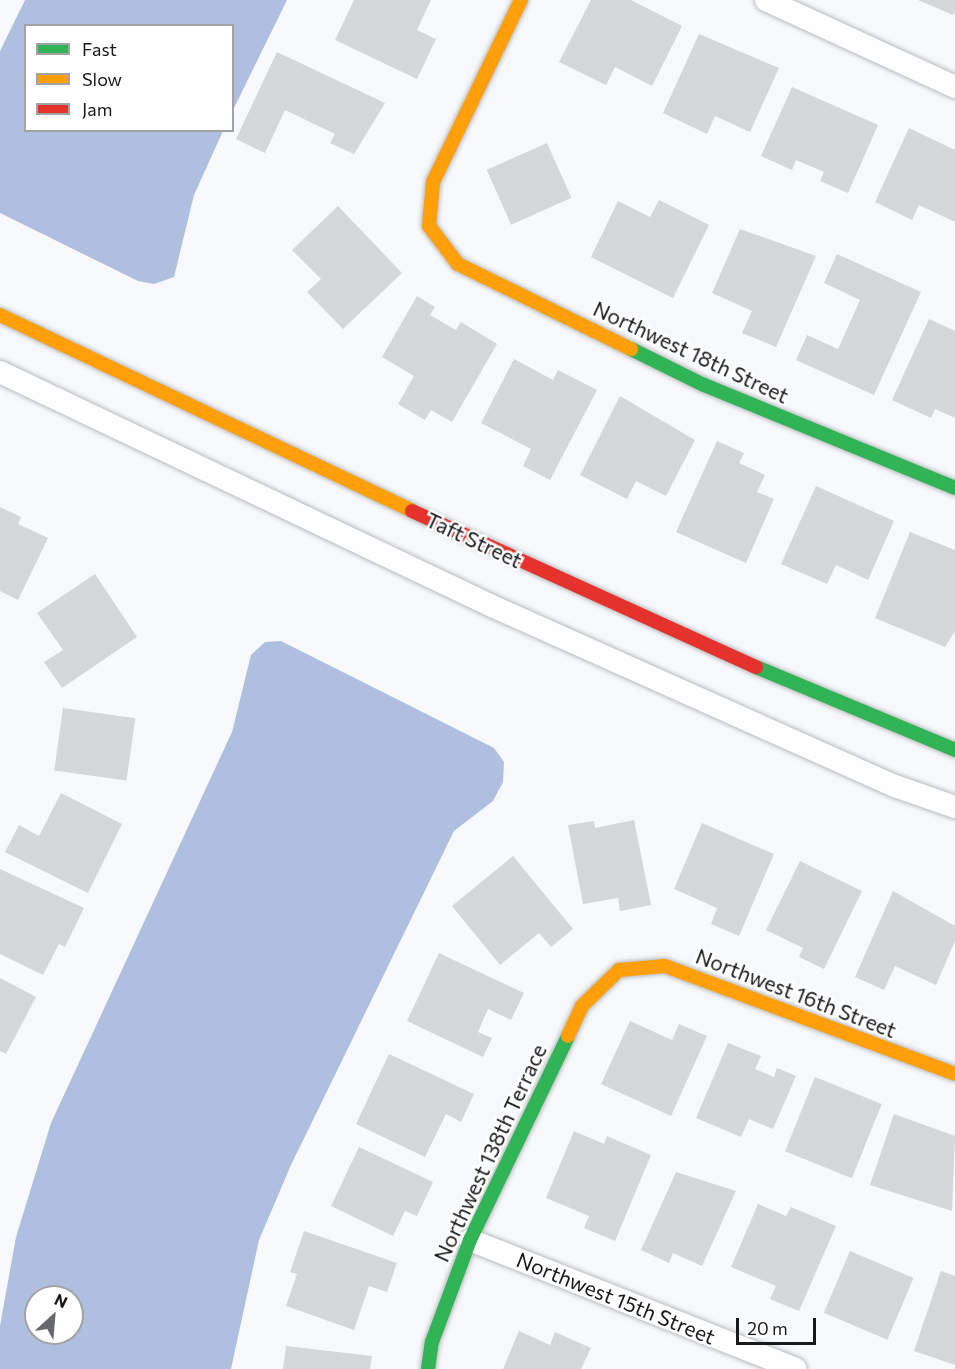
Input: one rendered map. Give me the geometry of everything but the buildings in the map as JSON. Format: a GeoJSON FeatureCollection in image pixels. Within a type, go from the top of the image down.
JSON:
{"type":"FeatureCollection","features":[{"type":"Feature","properties":{"kind":"street","name":"Northwest 18th Street"},"geometry":{"type":"LineString","coordinates":[[520,0],[433,182],[429,226],[458,264],[704,385],[955,488]]}},
{"type":"Feature","properties":{"kind":"street"},"geometry":{"type":"LineString","coordinates":[[766,0],[955,87]]}},
{"type":"Feature","properties":{"kind":"street","name":"Taft Street"},"geometry":{"type":"LineString","coordinates":[[0,315],[495,551],[897,730],[955,750]]}},
{"type":"Feature","properties":{"kind":"street"},"geometry":{"type":"LineString","coordinates":[[0,372],[503,611],[895,786],[955,807]]}},
{"type":"Feature","properties":{"kind":"street","name":"Northwest 16th Street"},"geometry":{"type":"LineString","coordinates":[[619,970],[665,966],[955,1074]]}},
{"type":"Feature","properties":{"kind":"street","name":"Northwest 138th Terrace"},"geometry":{"type":"LineString","coordinates":[[428,1369],[432,1342],[470,1240],[582,1006],[619,970]]}},
{"type":"Feature","properties":{"kind":"street","name":"Northwest 15th Street"},"geometry":{"type":"LineString","coordinates":[[470,1240],[795,1369]]}},
{"type":"Feature","properties":{"kind":"water"},"geometry":{"type":"Polygon","coordinates":[[[25,0],[287,0],[234,108],[234,24],[24,24],[24,132],[223,132],[194,195],[174,277],[154,284],[138,281],[0,213],[0,51],[25,0]]]}},
{"type":"Feature","properties":{"kind":"water"},"geometry":{"type":"Polygon","coordinates":[[[281,641],[494,748],[504,762],[503,782],[493,801],[454,831],[291,1165],[259,1240],[231,1369],[0,1369],[0,1326],[16,1237],[51,1123],[232,732],[251,655],[265,642],[281,641]]]}},
{"type":"Feature","properties":{"kind":"traffic: fast"},"geometry":{"type":"LineString","coordinates":[[631,349],[704,385],[955,488]]}},
{"type":"Feature","properties":{"kind":"traffic: fast"},"geometry":{"type":"LineString","coordinates":[[756,667],[955,750]]}},
{"type":"Feature","properties":{"kind":"traffic: fast"},"geometry":{"type":"LineString","coordinates":[[428,1369],[432,1342],[470,1240],[568,1036]]}},
{"type":"Feature","properties":{"kind":"traffic: slow"},"geometry":{"type":"LineString","coordinates":[[521,0],[433,182],[429,226],[458,264],[631,349]]}},
{"type":"Feature","properties":{"kind":"traffic: slow"},"geometry":{"type":"LineString","coordinates":[[0,315],[412,511]]}},
{"type":"Feature","properties":{"kind":"traffic: slow"},"geometry":{"type":"LineString","coordinates":[[568,1036],[582,1006],[619,970],[665,966],[955,1074]]}},
{"type":"Feature","properties":{"kind":"traffic: jam"},"geometry":{"type":"LineString","coordinates":[[412,511],[756,667]]}}]}
